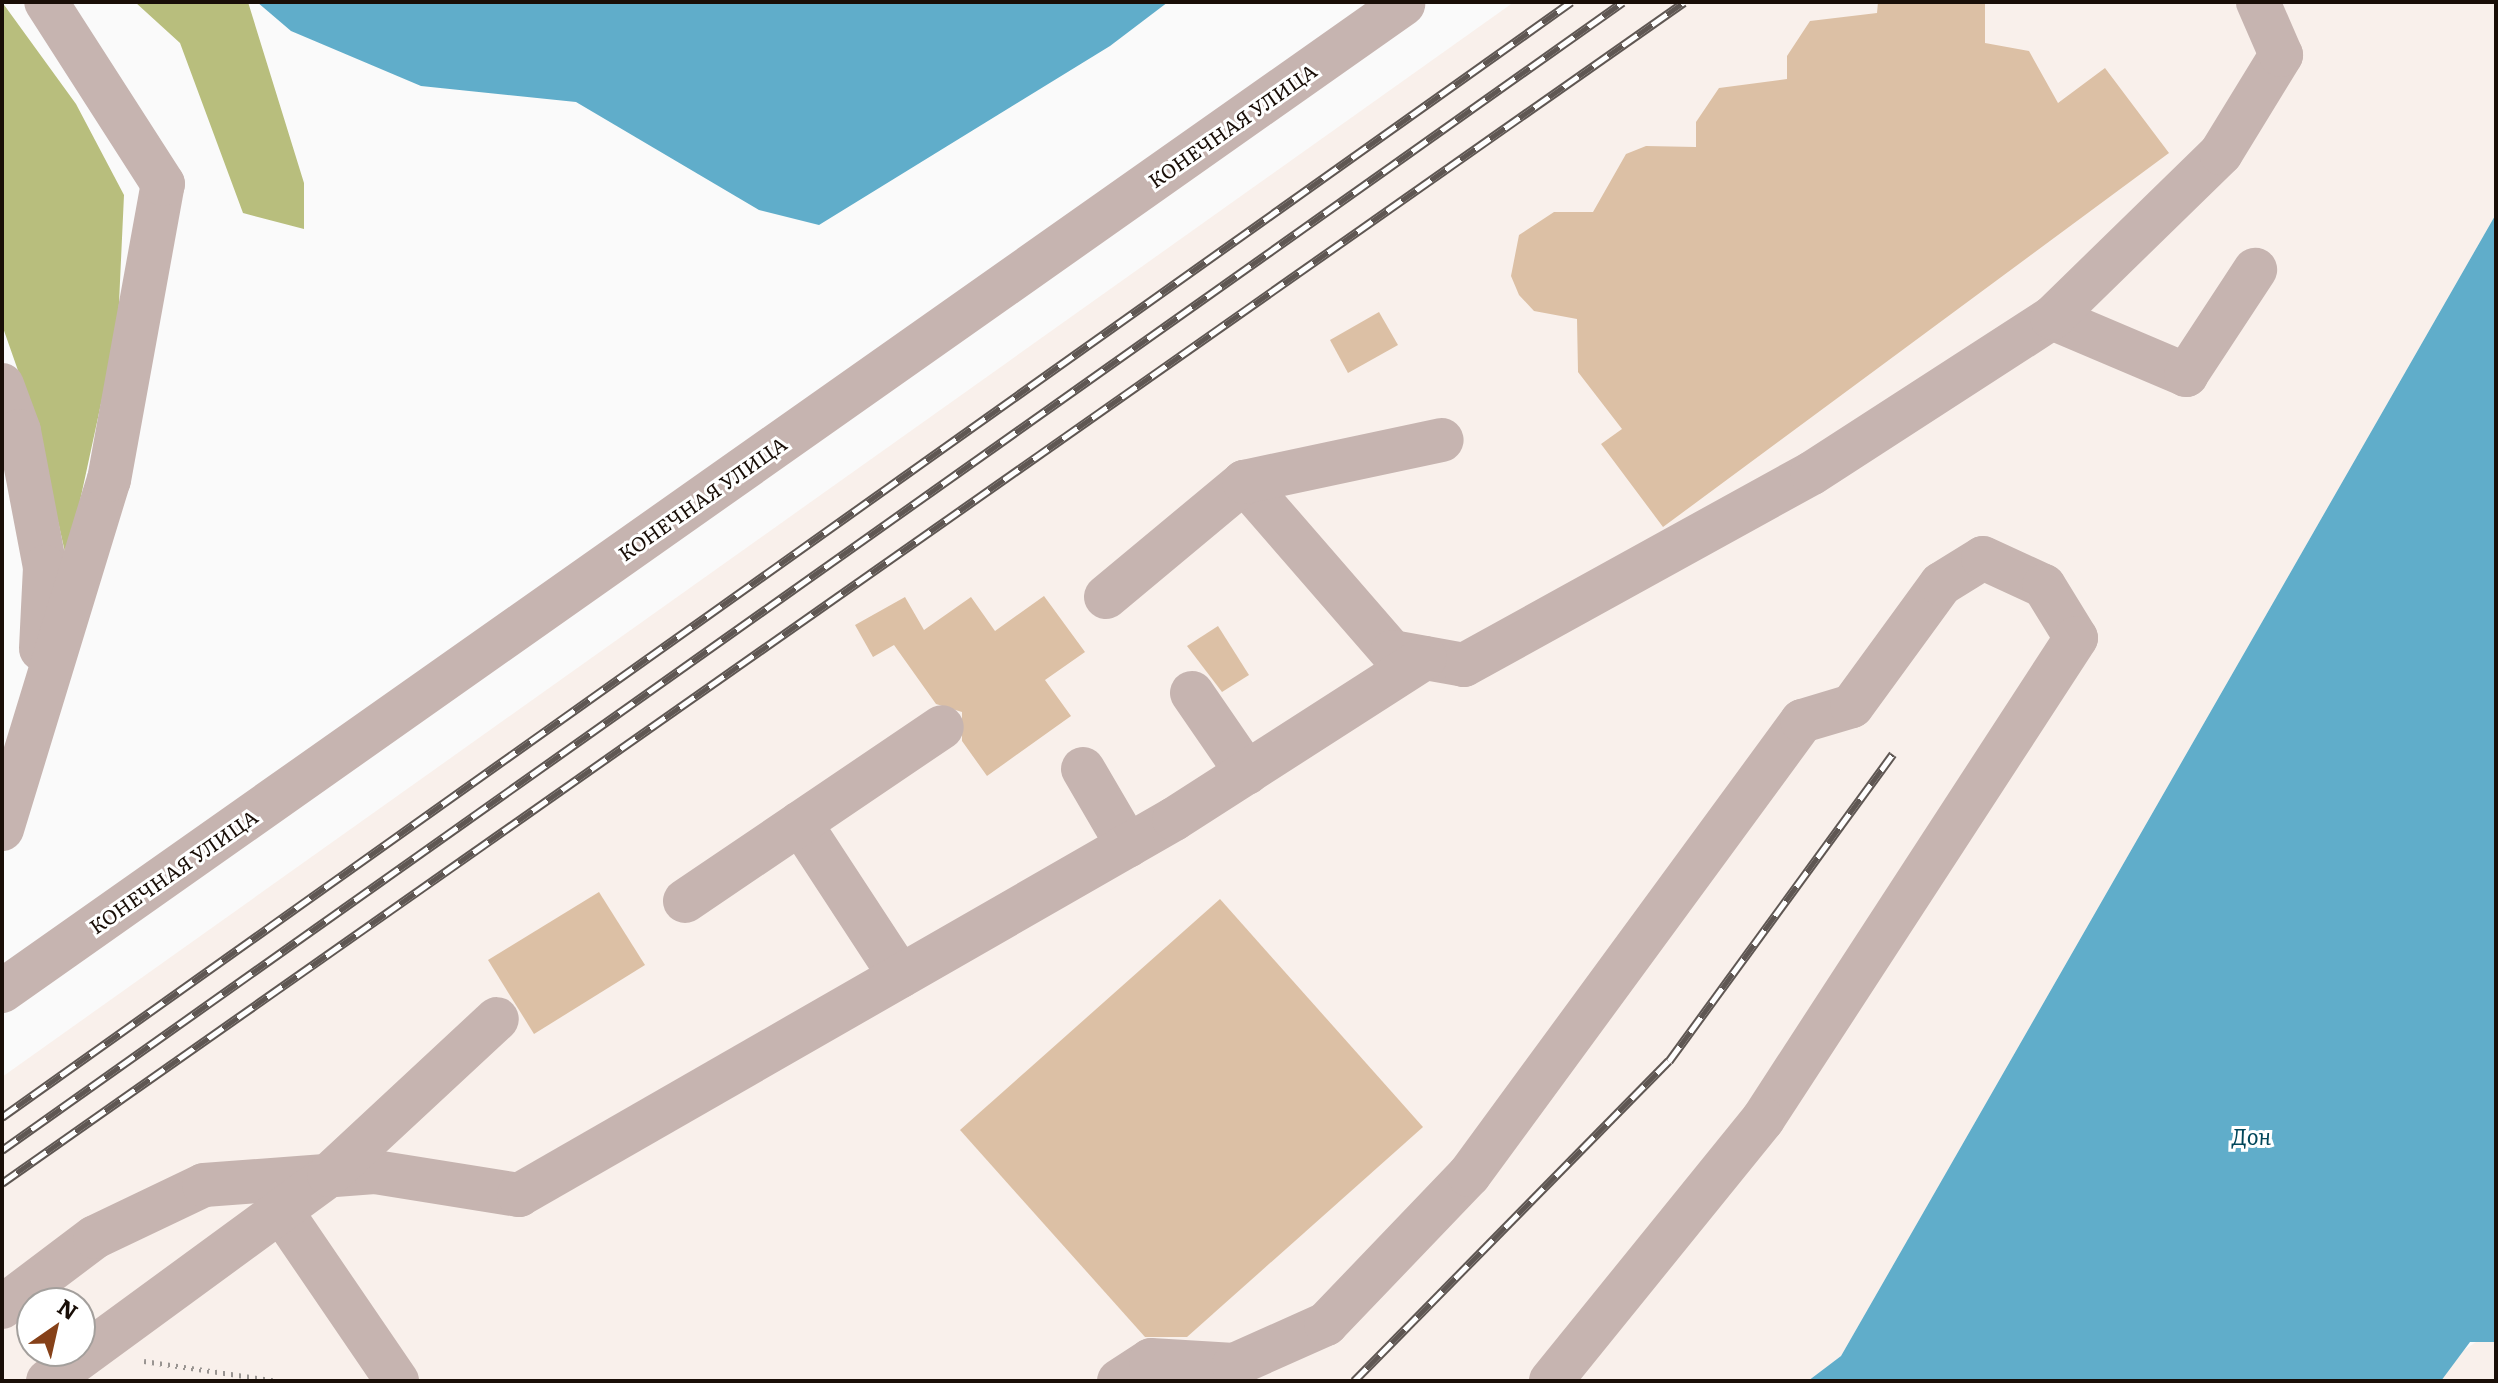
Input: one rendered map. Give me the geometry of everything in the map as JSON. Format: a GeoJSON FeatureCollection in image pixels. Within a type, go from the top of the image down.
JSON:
{"type":"FeatureCollection","features":[{"type":"Feature","properties":{"kind":"lane"},"geometry":{"type":"LineString","coordinates":[[2,829],[109,480],[163,184],[46,2]]}},
{"type":"Feature","properties":{"kind":"lane"},"geometry":{"type":"LineString","coordinates":[[1244,482],[1392,652],[1464,665],[1812,473],[2052,318],[2221,153],[2281,55],[2258,2]]}},
{"type":"Feature","properties":{"kind":"lane","name":"КОНЕЧНАЯ УЛИЦА"},"geometry":{"type":"LineString","coordinates":[[2,991],[1403,4]]}},
{"type":"Feature","properties":{"kind":"lane"},"geometry":{"type":"LineString","coordinates":[[2052,318],[2186,375],[2255,270]]}},
{"type":"Feature","properties":{"kind":"lane"},"geometry":{"type":"LineString","coordinates":[[2,385],[19,431],[45,567],[38,711]]}},
{"type":"Feature","properties":{"kind":"lane"},"geometry":{"type":"LineString","coordinates":[[1106,597],[1244,482],[1442,440]]}},
{"type":"Feature","properties":{"kind":"lane"},"geometry":{"type":"LineString","coordinates":[[1119,1381],[1151,1360],[1234,1365],[1326,1324],[1469,1175],[1802,721],[1852,706],[1941,584],[1983,558],[2044,586],[2076,638],[1763,1119],[1551,1381]]}},
{"type":"Feature","properties":{"kind":"lane"},"geometry":{"type":"LineString","coordinates":[[2,1307],[95,1237],[204,1185],[375,1172],[519,1195],[1128,846],[1425,658]]}},
{"type":"Feature","properties":{"kind":"lane"},"geometry":{"type":"LineString","coordinates":[[1192,693],[1247,773]]}},
{"type":"Feature","properties":{"kind":"lane"},"geometry":{"type":"LineString","coordinates":[[685,901],[942,727]]}},
{"type":"Feature","properties":{"kind":"lane"},"geometry":{"type":"LineString","coordinates":[[1083,769],[1128,846]]}},
{"type":"Feature","properties":{"kind":"lane"},"geometry":{"type":"LineString","coordinates":[[800,823],[900,976]]}},
{"type":"Feature","properties":{"kind":"lane"},"geometry":{"type":"LineString","coordinates":[[48,1381],[329,1175],[497,1019]]}},
{"type":"Feature","properties":{"kind":"lane"},"geometry":{"type":"LineString","coordinates":[[281,1211],[397,1381]]}},
{"type":"Feature","properties":{"kind":"path"},"geometry":{"type":"LineString","coordinates":[[134,1359],[278,1381]]}},
{"type":"Feature","properties":{"kind":"shaded area"},"geometry":{"type":"Polygon","coordinates":[[[1514,2],[2496,2],[2496,214],[1841,1356],[1808,1381],[2,1381],[2,1077],[1514,2]]]}},
{"type":"Feature","properties":{"kind":"shaded area"},"geometry":{"type":"Polygon","coordinates":[[[2482,1338],[2496,1342],[2496,1381],[2441,1381],[2455,1356],[2482,1338]]]}},
{"type":"Feature","properties":{"kind":"green space"},"geometry":{"type":"Polygon","coordinates":[[[2,2],[76,104],[124,195],[118,325],[67,561],[34,416],[2,325],[2,2]]]}},
{"type":"Feature","properties":{"kind":"green space"},"geometry":{"type":"Polygon","coordinates":[[[135,2],[248,2],[304,183],[304,229],[243,213],[180,43],[135,2]]]}},
{"type":"Feature","properties":{"kind":"water"},"geometry":{"type":"Polygon","coordinates":[[[257,2],[1168,2],[1110,46],[819,225],[759,210],[576,102],[421,86],[291,31],[257,2]]]}},
{"type":"Feature","properties":{"kind":"water","name":"Дон"},"geometry":{"type":"Polygon","coordinates":[[[2496,214],[2496,1342],[2470,1342],[2441,1381],[1808,1381],[1841,1356],[2496,214]]]}},
{"type":"Feature","properties":{"kind":"building"},"geometry":{"type":"Polygon","coordinates":[[[1878,2],[1985,2],[1985,43],[2029,51],[2058,103],[2105,68],[2169,153],[1663,527],[1601,444],[1622,429],[1578,372],[1577,319],[1534,311],[1519,295],[1511,276],[1519,235],[1554,212],[1593,212],[1626,154],[1646,146],[1696,147],[1696,122],[1719,88],[1787,79],[1787,56],[1810,21],[1877,13],[1878,2]]]}},
{"type":"Feature","properties":{"kind":"building"},"geometry":{"type":"Polygon","coordinates":[[[1379,312],[1398,345],[1348,373],[1330,340],[1379,312]]]}},
{"type":"Feature","properties":{"kind":"building"},"geometry":{"type":"Polygon","coordinates":[[[1044,596],[1085,652],[1045,680],[1071,716],[987,776],[962,741],[962,712],[936,704],[894,645],[873,657],[855,625],[905,597],[924,630],[971,597],[995,631],[1044,596]]]}},
{"type":"Feature","properties":{"kind":"building"},"geometry":{"type":"Polygon","coordinates":[[[1218,626],[1249,675],[1222,692],[1187,646],[1218,626]]]}},
{"type":"Feature","properties":{"kind":"building"},"geometry":{"type":"Polygon","coordinates":[[[599,892],[645,965],[534,1034],[488,960],[599,892]]]}},
{"type":"Feature","properties":{"kind":"building"},"geometry":{"type":"Polygon","coordinates":[[[1220,899],[1423,1127],[1187,1337],[1145,1337],[960,1130],[1220,899]]]}},
{"type":"Feature","properties":{"kind":"railway"},"geometry":{"type":"LineString","coordinates":[[2,1117],[1571,2]]}},
{"type":"Feature","properties":{"kind":"railway"},"geometry":{"type":"LineString","coordinates":[[2,1150],[1623,2]]}},
{"type":"Feature","properties":{"kind":"railway"},"geometry":{"type":"LineString","coordinates":[[2,1183],[1684,2]]}},
{"type":"Feature","properties":{"kind":"railway"},"geometry":{"type":"LineString","coordinates":[[1354,1381],[1669,1061],[1893,754]]}}]}
